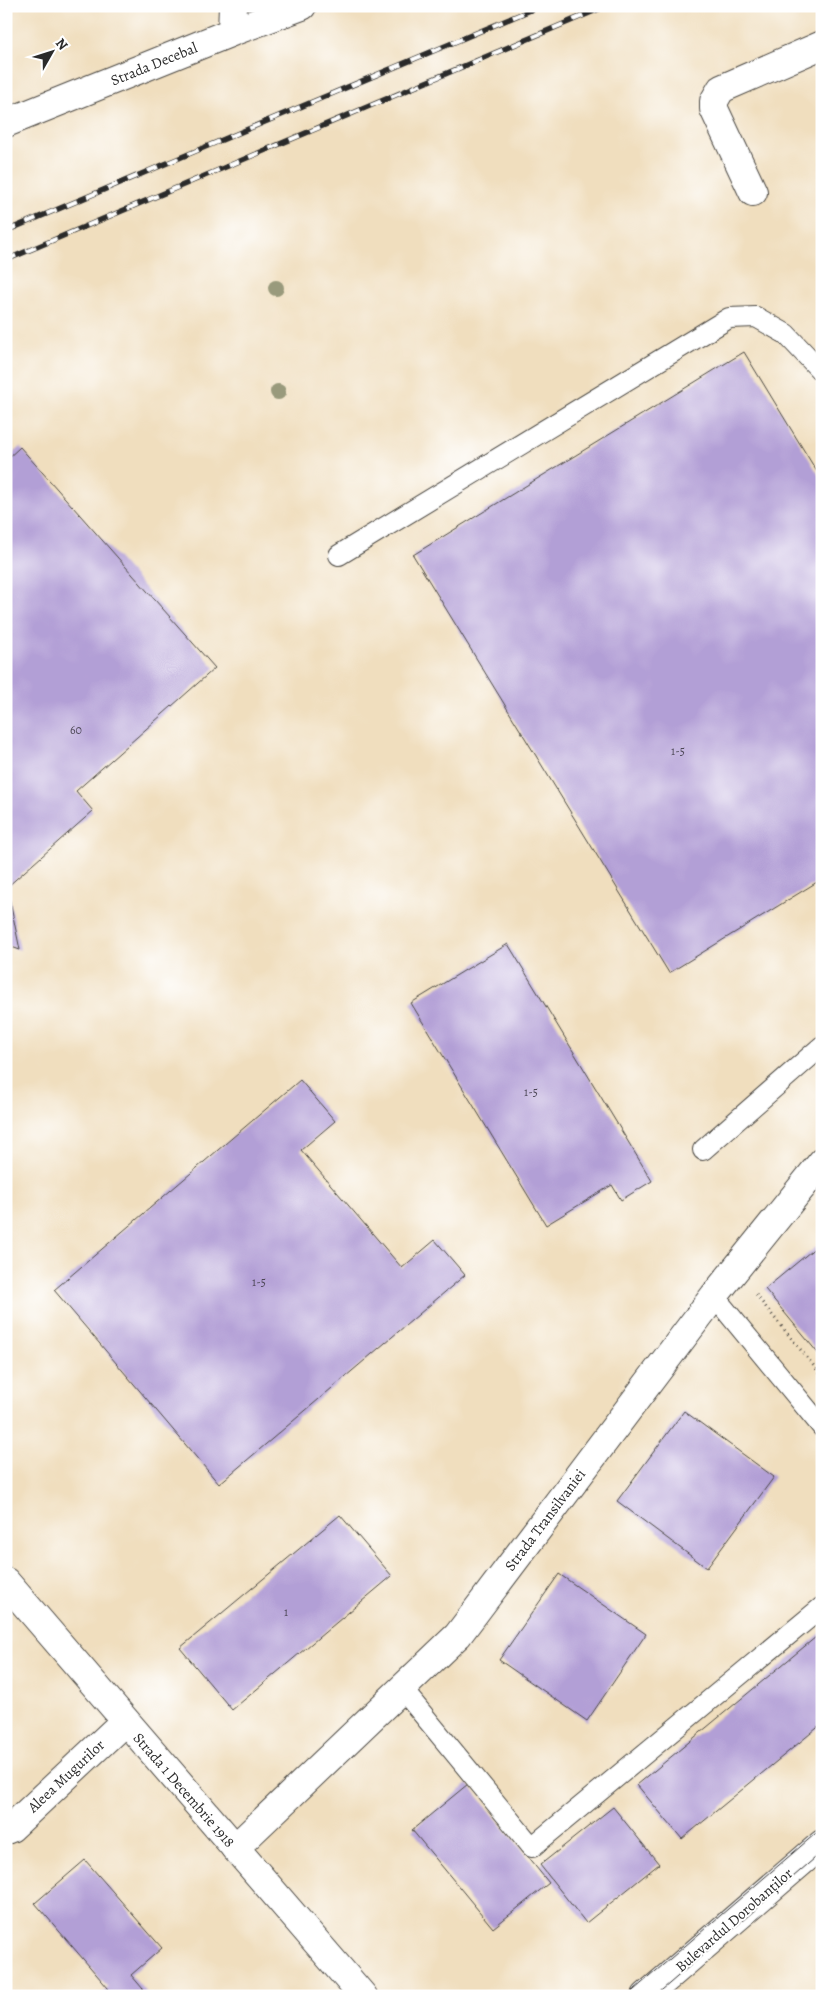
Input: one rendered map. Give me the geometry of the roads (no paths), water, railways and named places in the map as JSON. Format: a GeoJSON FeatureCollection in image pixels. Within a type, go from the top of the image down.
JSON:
{"type":"FeatureCollection","features":[{"type":"Feature","properties":{"kind":"street","name":"Strada Decebal"},"geometry":{"type":"LineString","coordinates":[[6,123],[233,19],[302,6]]}},
{"type":"Feature","properties":{"kind":"street"},"geometry":{"type":"LineString","coordinates":[[753,192],[714,108],[716,95],[721,89],[822,45]]}},
{"type":"Feature","properties":{"kind":"street","name":"Strada Transilvaniei"},"geometry":{"type":"LineString","coordinates":[[235,1848],[458,1634],[714,1296],[822,1162]]}},
{"type":"Feature","properties":{"kind":"street","name":"Strada 1 Decembrie 1918"},"geometry":{"type":"LineString","coordinates":[[6,1582],[364,1996]]}},
{"type":"Feature","properties":{"kind":"street","name":"Aleea Mugurilor"},"geometry":{"type":"LineString","coordinates":[[6,1830],[11,1828],[125,1721]]}},
{"type":"Feature","properties":{"kind":"street","name":"Bulevardul Dorobanților"},"geometry":{"type":"LineString","coordinates":[[646,1996],[822,1844]]}},
{"type":"Feature","properties":{"kind":"lane"},"geometry":{"type":"LineString","coordinates":[[339,555],[729,318],[756,317],[786,334],[822,372]]}},
{"type":"Feature","properties":{"kind":"lane"},"geometry":{"type":"LineString","coordinates":[[703,1150],[822,1046]]}},
{"type":"Feature","properties":{"kind":"lane"},"geometry":{"type":"LineString","coordinates":[[714,1296],[822,1427]]}},
{"type":"Feature","properties":{"kind":"lane"},"geometry":{"type":"LineString","coordinates":[[402,1689],[532,1847],[822,1607]]}},
{"type":"Feature","properties":{"kind":"tram line"},"geometry":{"type":"LineString","coordinates":[[627,1996],[822,1828]]}},
{"type":"Feature","properties":{"kind":"tram line"},"geometry":{"type":"LineString","coordinates":[[655,1996],[822,1852]]}},
{"type":"Feature","properties":{"kind":"railway"},"geometry":{"type":"LineString","coordinates":[[6,231],[540,6]]}},
{"type":"Feature","properties":{"kind":"railway"},"geometry":{"type":"LineString","coordinates":[[6,260],[606,6]]}}]}
